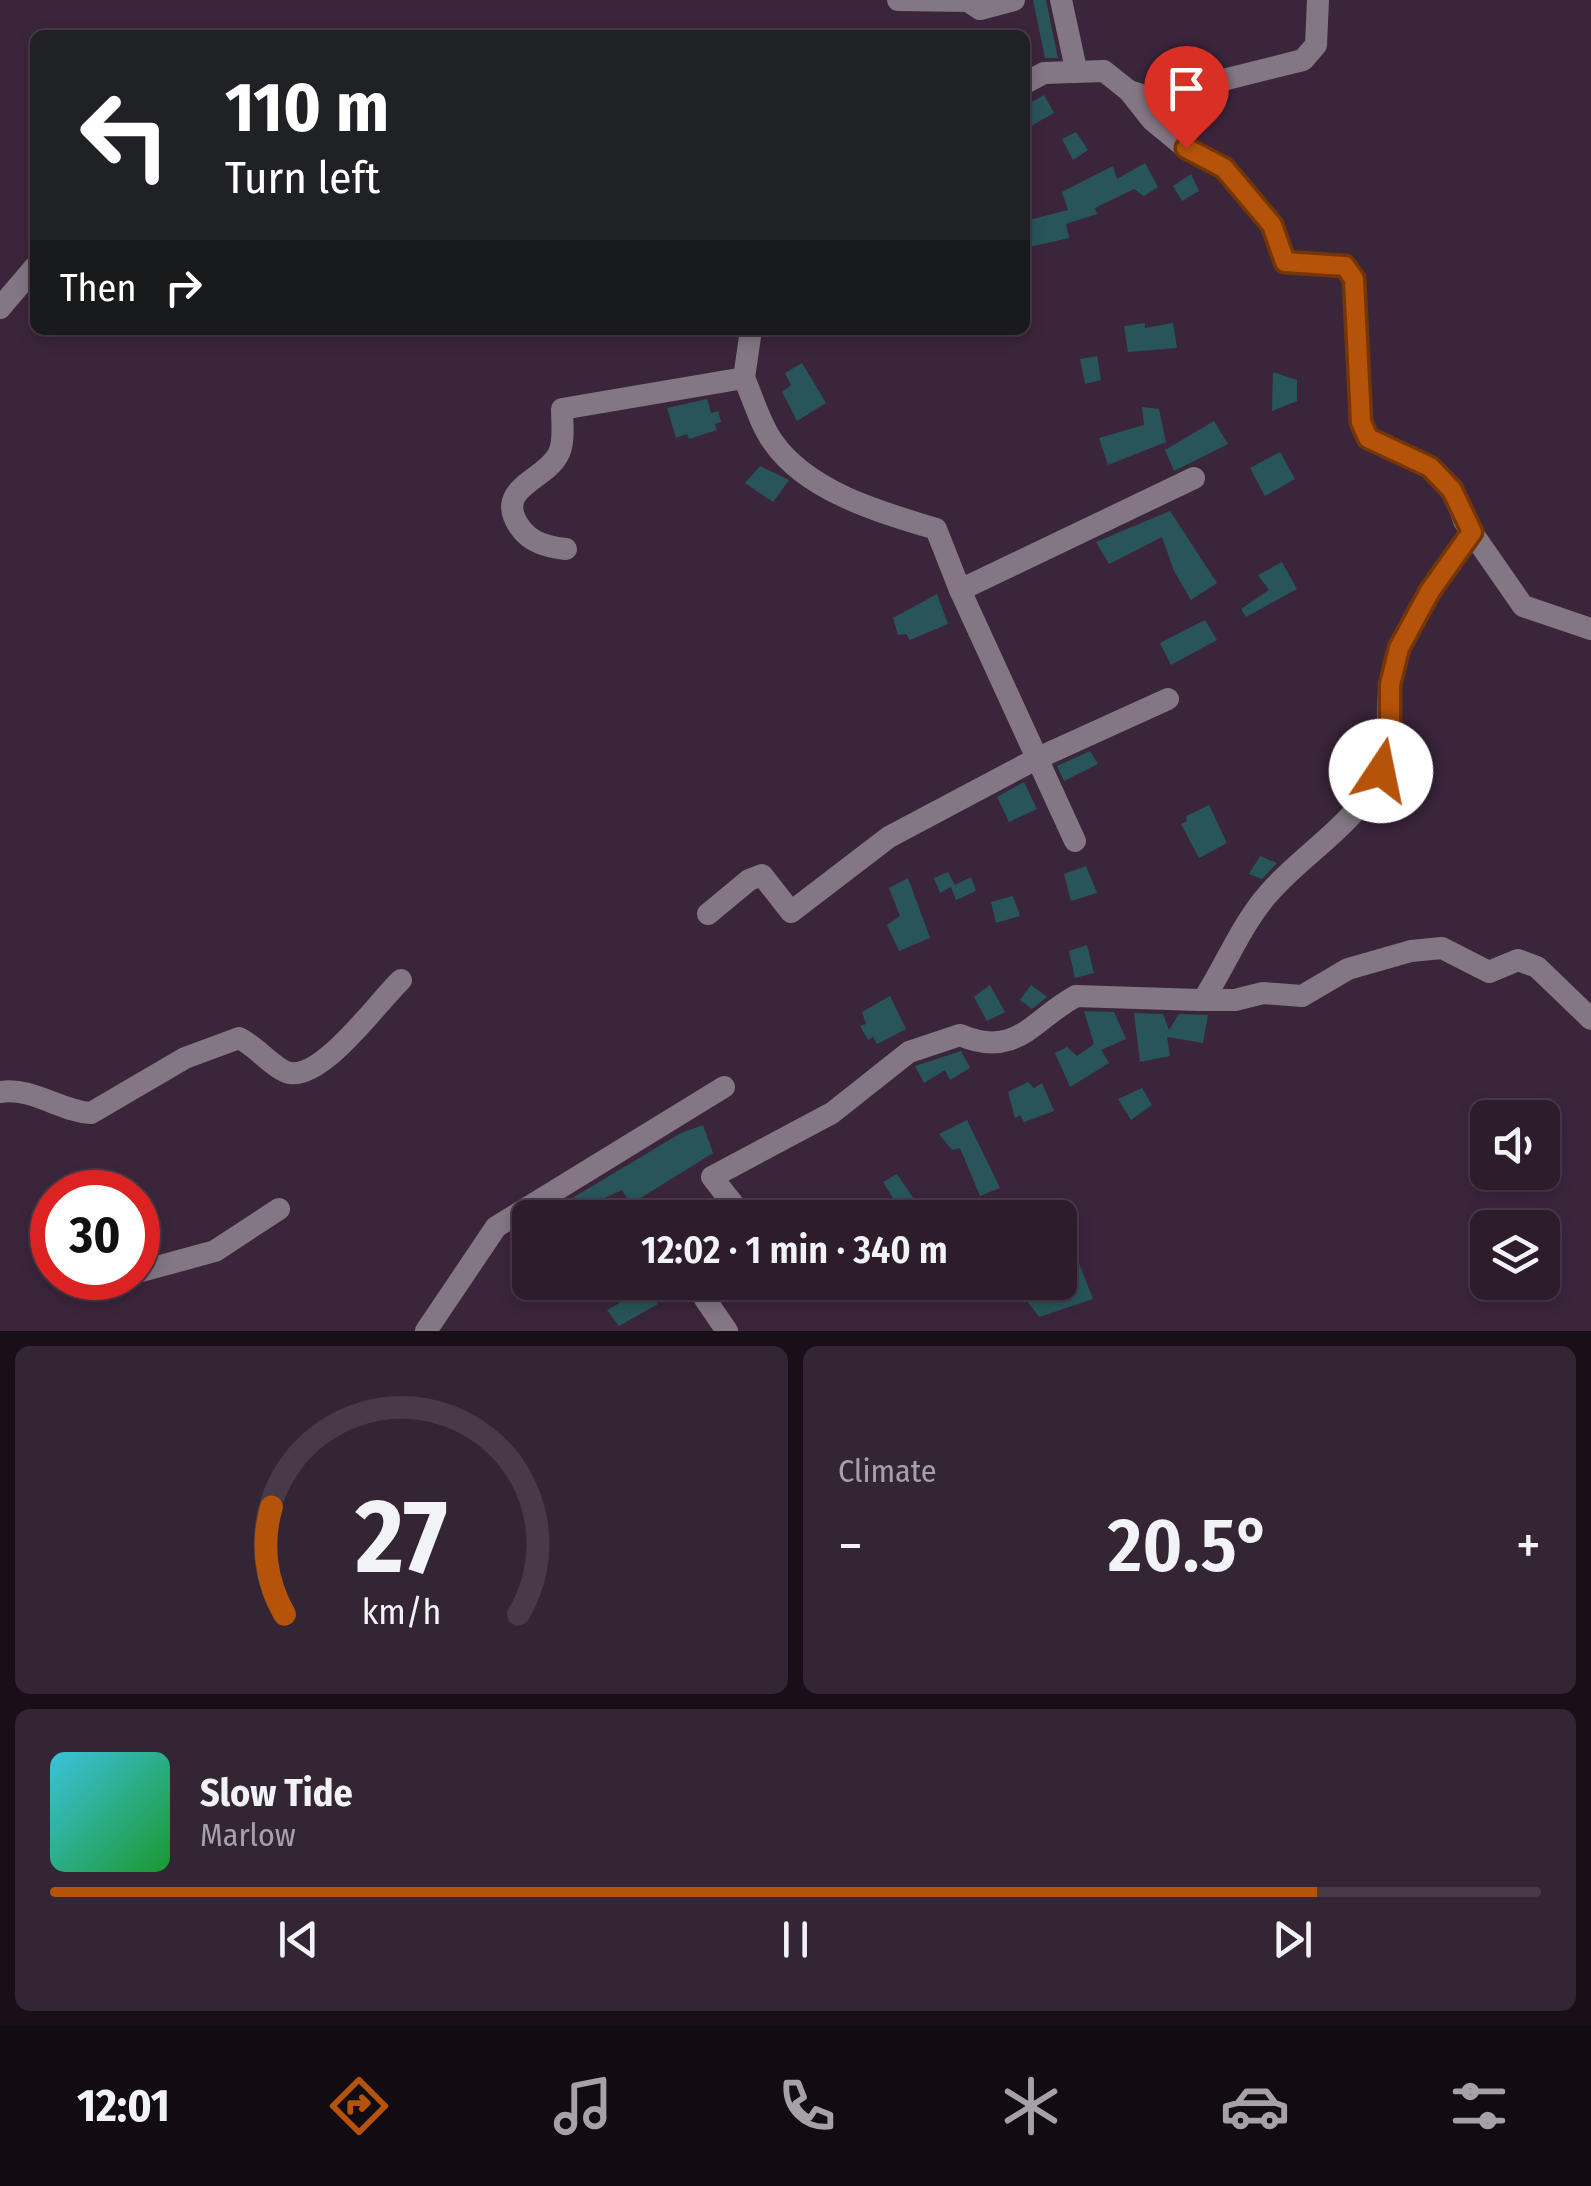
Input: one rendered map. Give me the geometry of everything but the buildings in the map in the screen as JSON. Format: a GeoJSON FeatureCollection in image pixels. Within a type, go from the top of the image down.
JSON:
{"type":"FeatureCollection","features":[{"type":"Feature","properties":{"kind":"street"},"geometry":{"type":"LineString","coordinates":[[898,0],[968,0],[980,9],[1014,0]]}},
{"type":"Feature","properties":{"kind":"street"},"geometry":{"type":"LineString","coordinates":[[1062,0],[1076,69]]}},
{"type":"Feature","properties":{"kind":"street"},"geometry":{"type":"LineString","coordinates":[[1129,91],[1151,98],[1177,94],[1221,79],[1303,60],[1316,44],[1318,0]]}},
{"type":"Feature","properties":{"kind":"street"},"geometry":{"type":"LineString","coordinates":[[1030,80],[1044,73],[1104,71],[1186,148],[1224,168],[1272,225],[1285,262],[1345,266],[1354,279],[1361,422],[1368,438],[1430,467],[1452,490],[1472,532],[1523,606],[1591,630]]}},
{"type":"Feature","properties":{"kind":"street"},"geometry":{"type":"LineString","coordinates":[[0,308],[30,273]]}},
{"type":"Feature","properties":{"kind":"street"},"geometry":{"type":"LineString","coordinates":[[751,335],[744,378],[772,440],[793,464],[844,497],[936,529],[1075,841]]}},
{"type":"Feature","properties":{"kind":"street"},"geometry":{"type":"LineString","coordinates":[[566,549],[548,547],[525,535],[515,520],[512,499],[520,486],[552,464],[561,450],[562,408],[744,378]]}},
{"type":"Feature","properties":{"kind":"street"},"geometry":{"type":"LineString","coordinates":[[960,590],[1194,478]]}},
{"type":"Feature","properties":{"kind":"street"},"geometry":{"type":"LineString","coordinates":[[1204,998],[1267,894],[1314,847],[1342,828],[1381,771],[1390,729],[1390,685],[1399,648],[1438,578],[1472,532]]}},
{"type":"Feature","properties":{"kind":"street"},"geometry":{"type":"LineString","coordinates":[[708,914],[749,880],[762,875],[791,912],[889,837],[1038,758],[1168,699]]}},
{"type":"Feature","properties":{"kind":"street"},"geometry":{"type":"LineString","coordinates":[[730,1200],[712,1177],[818,1122],[909,1052],[960,1035],[984,1045],[1008,1041],[1034,1030],[1076,996],[1235,1000],[1263,992],[1285,998],[1302,996],[1348,969],[1442,948],[1489,972],[1518,960],[1537,967],[1591,1019]]}},
{"type":"Feature","properties":{"kind":"street"},"geometry":{"type":"LineString","coordinates":[[0,1092],[15,1090],[74,1112],[91,1114],[185,1058],[239,1038],[278,1068],[292,1074],[310,1069],[333,1055],[400,980]]}},
{"type":"Feature","properties":{"kind":"street"},"geometry":{"type":"LineString","coordinates":[[426,1331],[496,1226],[724,1087]]}},
{"type":"Feature","properties":{"kind":"street"},"geometry":{"type":"LineString","coordinates":[[160,1266],[214,1250],[279,1209]]}},
{"type":"Feature","properties":{"kind":"street"},"geometry":{"type":"LineString","coordinates":[[706,1300],[728,1331]]}},
{"type":"Feature","properties":{"kind":"route"},"geometry":{"type":"LineString","coordinates":[[1186,148],[1224,168],[1272,225],[1285,262],[1345,266],[1354,279],[1361,422],[1368,438],[1430,467],[1452,490],[1472,532],[1446,565],[1399,648],[1390,685],[1390,729],[1381,771]]}}]}
